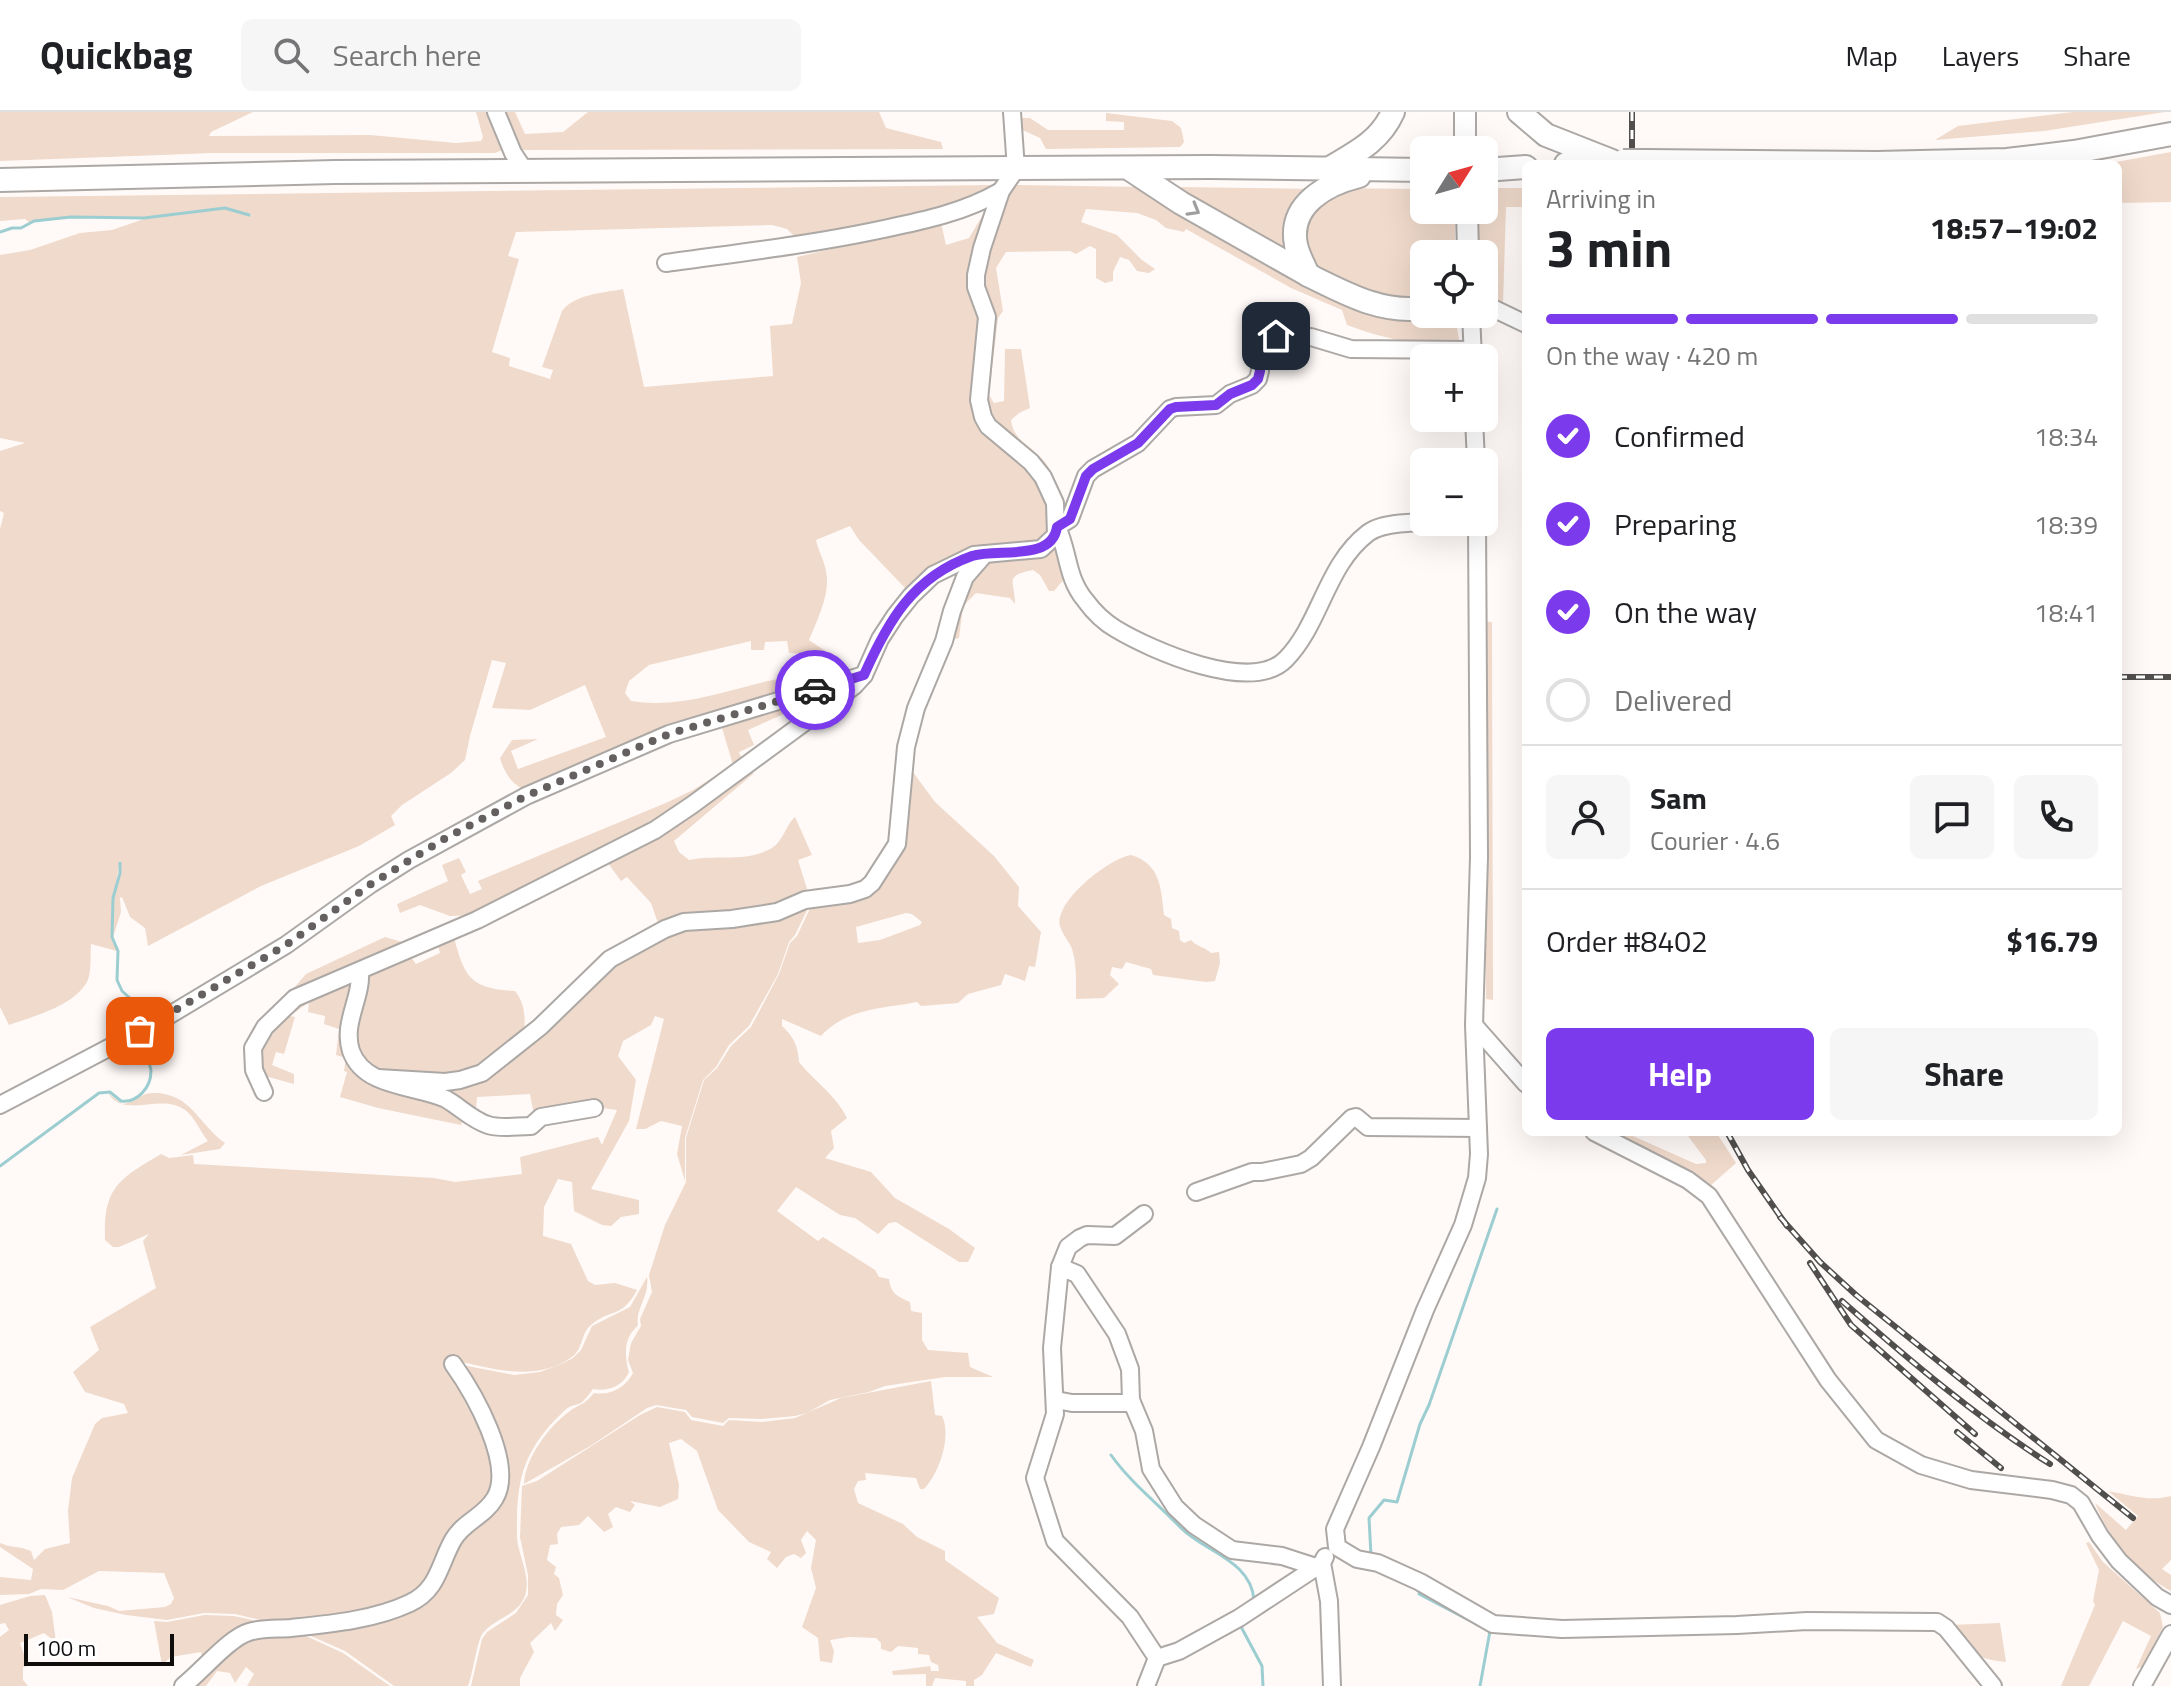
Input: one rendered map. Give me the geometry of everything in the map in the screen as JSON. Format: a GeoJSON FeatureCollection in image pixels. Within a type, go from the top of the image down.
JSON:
{"type":"FeatureCollection","features":[{"type":"Feature","properties":{"kind":"highway"},"geometry":{"type":"LineString","coordinates":[[1330,168],[1370,144],[1393,112]]}},
{"type":"Feature","properties":{"kind":"highway"},"geometry":{"type":"LineString","coordinates":[[1519,112],[1546,135],[1624,160]]}},
{"type":"Feature","properties":{"kind":"highway"},"geometry":{"type":"LineString","coordinates":[[2007,160],[2074,152],[2171,134]]}},
{"type":"Feature","properties":{"kind":"highway"},"geometry":{"type":"LineString","coordinates":[[1498,169],[1522,167]]}},
{"type":"Feature","properties":{"kind":"highway"},"geometry":{"type":"LineString","coordinates":[[1128,168],[1181,203],[1308,275],[1376,305],[1410,308]]}},
{"type":"Feature","properties":{"kind":"highway"},"geometry":{"type":"LineString","coordinates":[[1308,275],[1295,242],[1298,223],[1306,205],[1321,190],[1337,181],[1388,169]]}},
{"type":"Feature","properties":{"kind":"highway"},"geometry":{"type":"LineString","coordinates":[[0,180],[335,172],[1410,170]]}},
{"type":"Feature","properties":{"kind":"main road"},"geometry":{"type":"LineString","coordinates":[[1465,112],[1465,136]]}},
{"type":"Feature","properties":{"kind":"street"},"geometry":{"type":"LineString","coordinates":[[496,112],[513,153],[525,171]]}},
{"type":"Feature","properties":{"kind":"street"},"geometry":{"type":"LineString","coordinates":[[1012,112],[1016,169],[1001,191],[976,275],[976,287],[987,317],[979,387],[980,408],[994,433],[1031,462],[1043,477],[1055,503],[1057,527],[1076,586],[1084,600],[1114,628],[1176,659],[1231,672],[1272,669],[1287,658],[1308,629],[1340,564],[1366,534],[1382,526],[1410,523]]}},
{"type":"Feature","properties":{"kind":"street"},"geometry":{"type":"LineString","coordinates":[[666,263],[824,242],[930,220],[969,208],[1001,191]]}},
{"type":"Feature","properties":{"kind":"street"},"geometry":{"type":"LineString","coordinates":[[1498,311],[1522,322]]}},
{"type":"Feature","properties":{"kind":"street"},"geometry":{"type":"LineString","coordinates":[[264,1092],[254,1070],[252,1057],[255,1042],[265,1027],[295,998],[500,909],[655,830],[854,686],[864,675],[880,639],[923,583],[944,568],[985,554],[1041,549],[1052,541],[1057,527],[1070,519],[1086,476],[1138,443],[1170,409],[1216,405],[1230,394],[1252,385],[1260,371],[1260,341],[1266,338],[1311,337],[1351,349],[1410,351]]}},
{"type":"Feature","properties":{"kind":"street"},"geometry":{"type":"LineString","coordinates":[[1477,536],[1479,857],[1474,1025],[1477,1178],[1471,1204],[1335,1529],[1337,1547],[1394,1570],[1493,1624],[1507,1627],[1562,1629],[1807,1621],[1937,1622],[1946,1628],[1993,1686]]}},
{"type":"Feature","properties":{"kind":"street"},"geometry":{"type":"LineString","coordinates":[[378,1078],[445,1082],[482,1073],[540,1027],[610,959],[665,929],[684,922],[777,912],[805,900],[850,894],[872,883],[897,844],[906,747],[916,708],[944,641],[965,577],[985,554]]}},
{"type":"Feature","properties":{"kind":"street"},"geometry":{"type":"LineString","coordinates":[[0,1105],[158,1022],[286,945],[409,860],[526,796],[669,734],[864,675]]}},
{"type":"Feature","properties":{"kind":"street"},"geometry":{"type":"LineString","coordinates":[[360,972],[351,1015],[350,1048],[357,1064],[378,1078],[446,1100],[490,1126],[531,1126],[541,1117],[594,1108]]}},
{"type":"Feature","properties":{"kind":"street"},"geometry":{"type":"LineString","coordinates":[[1474,1025],[1522,1079]]}},
{"type":"Feature","properties":{"kind":"street"},"geometry":{"type":"LineString","coordinates":[[1196,1192],[1252,1172],[1301,1164],[1356,1117],[1368,1127],[1478,1128]]}},
{"type":"Feature","properties":{"kind":"street"},"geometry":{"type":"LineString","coordinates":[[1602,1136],[1688,1180],[1709,1196],[1828,1380],[1876,1440],[1921,1465],[1971,1480],[2071,1495],[2081,1503],[2119,1561],[2143,1585],[2171,1605]]}},
{"type":"Feature","properties":{"kind":"street"},"geometry":{"type":"LineString","coordinates":[[1144,1214],[1115,1236],[1087,1235],[1068,1247],[1060,1267],[1052,1348],[1055,1414],[1044,1440],[1035,1478],[1055,1541],[1130,1617],[1157,1658]]}},
{"type":"Feature","properties":{"kind":"street"},"geometry":{"type":"LineString","coordinates":[[1060,1267],[1077,1274],[1117,1334],[1130,1369],[1132,1403],[1144,1431],[1154,1479],[1183,1517],[1232,1550],[1282,1556],[1319,1565]]}},
{"type":"Feature","properties":{"kind":"street"},"geometry":{"type":"LineString","coordinates":[[183,1686],[245,1633],[344,1621],[381,1613],[411,1603],[430,1589],[456,1534],[495,1499],[501,1479],[497,1454],[479,1407],[453,1364]]}},
{"type":"Feature","properties":{"kind":"street"},"geometry":{"type":"LineString","coordinates":[[1056,1400],[1132,1403]]}},
{"type":"Feature","properties":{"kind":"street"},"geometry":{"type":"LineString","coordinates":[[1157,1658],[1179,1651],[1239,1618],[1319,1565],[1335,1541]]}},
{"type":"Feature","properties":{"kind":"street"},"geometry":{"type":"LineString","coordinates":[[1319,1565],[1329,1601],[1332,1686]]}},
{"type":"Feature","properties":{"kind":"street"},"geometry":{"type":"LineString","coordinates":[[2142,1686],[2171,1634]]}},
{"type":"Feature","properties":{"kind":"street"},"geometry":{"type":"LineString","coordinates":[[1146,1686],[1157,1658]]}},
{"type":"Feature","properties":{"kind":"shaded area"},"geometry":{"type":"Polygon","coordinates":[[[0,112],[253,112],[211,132],[209,136],[370,135],[456,143],[481,141],[483,137],[476,112],[491,112],[503,143],[502,150],[495,153],[214,153],[0,161],[0,112]]]}},
{"type":"Feature","properties":{"kind":"shaded area"},"geometry":{"type":"Polygon","coordinates":[[[501,112],[515,112],[525,134],[563,132],[588,112],[879,112],[886,128],[941,142],[943,149],[518,150],[501,112]]]}},
{"type":"Feature","properties":{"kind":"shaded area"},"geometry":{"type":"Polygon","coordinates":[[[2073,112],[2165,112],[2044,131],[1935,140],[1958,126],[2073,112]]]}},
{"type":"Feature","properties":{"kind":"shaded area"},"geometry":{"type":"Polygon","coordinates":[[[1106,113],[1172,121],[1181,128],[1184,142],[1180,147],[1046,149],[1040,138],[1016,127],[1016,118],[1030,118],[1048,130],[1124,130],[1124,122],[1106,121],[1106,113]]]}},
{"type":"Feature","properties":{"kind":"shaded area"},"geometry":{"type":"Polygon","coordinates":[[[2171,152],[2171,202],[2122,203],[2122,161],[2171,152]]]}},
{"type":"Feature","properties":{"kind":"shaded area"},"geometry":{"type":"Polygon","coordinates":[[[995,185],[967,204],[807,237],[795,237],[787,229],[772,225],[516,232],[508,256],[519,259],[492,352],[510,358],[509,366],[550,379],[553,370],[542,367],[562,311],[582,298],[623,289],[644,387],[773,376],[770,326],[792,324],[801,283],[797,257],[941,223],[946,245],[969,238],[991,201],[981,241],[984,317],[975,403],[1039,474],[1053,525],[1043,542],[998,548],[909,592],[859,540],[850,526],[816,540],[826,571],[827,588],[809,640],[846,665],[808,654],[789,653],[787,641],[765,642],[764,650],[751,650],[751,641],[649,665],[629,681],[625,693],[631,701],[658,703],[712,695],[792,676],[818,673],[845,675],[525,790],[509,777],[500,758],[512,740],[538,739],[511,751],[518,769],[606,737],[585,685],[530,710],[492,708],[506,663],[492,660],[465,760],[451,773],[402,805],[391,816],[395,825],[359,846],[261,886],[148,946],[145,928],[130,917],[122,897],[113,937],[117,951],[91,944],[89,978],[72,998],[52,1010],[9,1025],[0,1007],[0,529],[4,513],[0,511],[0,451],[25,443],[0,438],[0,255],[30,250],[80,233],[112,230],[144,219],[225,209],[252,215],[225,207],[144,217],[71,216],[29,222],[25,219],[0,221],[0,197],[995,185]],[[120,859],[112,905],[113,937],[114,898],[121,873],[120,859]]]}},
{"type":"Feature","properties":{"kind":"shaded area"},"geometry":{"type":"Polygon","coordinates":[[[1015,185],[1145,187],[1308,282],[1410,309],[1410,328],[1457,328],[1460,344],[1403,341],[1347,325],[1342,310],[1291,288],[1186,229],[1184,232],[1166,228],[1156,220],[1137,213],[1086,209],[1081,222],[1117,235],[1155,269],[1149,273],[1137,271],[1129,260],[1120,257],[1113,272],[1113,281],[1105,283],[1096,278],[1096,249],[1090,246],[1076,254],[1070,251],[1006,252],[996,268],[1003,311],[998,318],[989,395],[994,403],[1004,401],[1005,349],[1021,349],[1030,408],[1011,420],[1016,434],[1050,469],[1061,502],[1059,508],[986,413],[981,285],[1002,198],[1015,185]]]}},
{"type":"Feature","properties":{"kind":"shaded area"},"geometry":{"type":"Polygon","coordinates":[[[1177,187],[1316,189],[1285,258],[1177,187]]]}},
{"type":"Feature","properties":{"kind":"shaded area"},"geometry":{"type":"Polygon","coordinates":[[[1334,188],[1410,189],[1410,224],[1455,224],[1455,240],[1410,240],[1410,299],[1377,301],[1316,272],[1304,234],[1313,211],[1334,188]]]}},
{"type":"Feature","properties":{"kind":"shaded area"},"geometry":{"type":"Polygon","coordinates":[[[1498,188],[1522,188],[1522,207],[1506,207],[1503,303],[1522,312],[1522,318],[1498,307],[1498,240],[1474,240],[1475,224],[1498,224],[1498,188]]]}},
{"type":"Feature","properties":{"kind":"shaded area"},"geometry":{"type":"Polygon","coordinates":[[[1057,547],[1065,578],[1054,591],[1049,591],[1040,575],[1033,570],[1014,577],[1015,604],[1010,598],[976,593],[963,606],[959,638],[947,641],[955,613],[981,563],[1057,547]]]}},
{"type":"Feature","properties":{"kind":"shaded area"},"geometry":{"type":"Polygon","coordinates":[[[1481,621],[1492,622],[1493,1000],[1486,999],[1481,621]]]}},
{"type":"Feature","properties":{"kind":"shaded area"},"geometry":{"type":"Polygon","coordinates":[[[847,682],[795,723],[790,711],[748,730],[754,745],[739,752],[743,762],[678,810],[478,915],[450,916],[420,905],[400,913],[397,904],[448,881],[442,865],[459,858],[466,872],[461,875],[470,894],[482,889],[478,881],[693,790],[733,765],[720,721],[847,682]]]}},
{"type":"Feature","properties":{"kind":"shaded area"},"geometry":{"type":"Polygon","coordinates":[[[756,761],[753,774],[674,841],[679,852],[689,860],[762,853],[776,845],[795,817],[812,855],[798,860],[808,892],[835,886],[844,891],[781,908],[660,929],[651,903],[627,877],[621,881],[605,859],[756,761]]]}},
{"type":"Feature","properties":{"kind":"shaded area"},"geometry":{"type":"Polygon","coordinates":[[[907,764],[935,802],[994,856],[1019,887],[1018,906],[1041,932],[1035,967],[1029,966],[1025,981],[1005,974],[1001,985],[968,994],[958,1003],[921,1006],[917,1002],[865,1011],[842,1020],[821,1036],[782,1019],[782,1026],[795,1042],[799,1062],[837,1102],[847,1118],[831,1131],[834,1148],[825,1158],[871,1172],[895,1198],[975,1248],[968,1262],[959,1262],[896,1222],[889,1223],[878,1234],[855,1218],[840,1215],[796,1187],[777,1211],[818,1241],[823,1237],[875,1270],[879,1277],[889,1279],[895,1294],[910,1302],[911,1311],[922,1313],[922,1340],[928,1350],[968,1353],[970,1367],[993,1377],[945,1377],[885,1386],[830,1400],[795,1416],[729,1418],[723,1423],[692,1417],[686,1410],[656,1405],[524,1484],[533,1453],[554,1425],[594,1393],[612,1392],[622,1386],[633,1373],[628,1360],[631,1343],[641,1326],[640,1319],[652,1292],[649,1275],[665,1225],[686,1182],[686,1138],[704,1080],[751,1027],[812,904],[851,895],[894,857],[907,764]],[[912,914],[856,927],[858,943],[880,940],[920,925],[922,922],[912,914]]]}},
{"type":"Feature","properties":{"kind":"shaded area"},"geometry":{"type":"Polygon","coordinates":[[[1131,855],[1141,859],[1154,871],[1164,915],[1171,919],[1172,928],[1179,931],[1180,940],[1184,943],[1191,940],[1211,953],[1219,952],[1220,963],[1215,981],[1153,975],[1151,969],[1126,962],[1122,969],[1112,967],[1110,975],[1119,984],[1104,998],[1076,999],[1074,955],[1061,929],[1060,916],[1085,882],[1110,864],[1131,855]]]}},
{"type":"Feature","properties":{"kind":"shaded area"},"geometry":{"type":"Polygon","coordinates":[[[812,900],[789,942],[778,974],[749,1026],[729,1045],[716,1067],[703,1080],[685,1138],[685,1181],[677,1154],[682,1126],[661,1121],[645,1129],[636,1129],[664,1019],[655,1016],[651,1025],[623,1041],[618,1056],[636,1080],[629,1121],[591,1189],[639,1200],[639,1214],[621,1217],[611,1226],[602,1225],[574,1211],[572,1182],[558,1179],[544,1207],[543,1236],[571,1244],[588,1281],[595,1285],[615,1283],[637,1290],[621,1310],[590,1326],[578,1350],[560,1364],[522,1372],[447,1358],[478,1408],[498,1488],[450,1544],[411,1602],[291,1627],[235,1614],[204,1613],[167,1620],[126,1615],[94,1608],[67,1597],[119,1611],[165,1607],[174,1598],[164,1573],[99,1571],[63,1590],[41,1589],[29,1594],[0,1595],[0,1577],[31,1580],[33,1569],[0,1547],[0,1543],[31,1551],[34,1560],[45,1549],[70,1543],[68,1511],[72,1478],[95,1424],[102,1418],[128,1413],[124,1404],[85,1392],[73,1372],[99,1350],[90,1327],[156,1288],[143,1241],[149,1234],[119,1247],[113,1247],[105,1240],[107,1208],[116,1186],[124,1178],[161,1154],[169,1158],[193,1155],[194,1164],[434,1178],[455,1182],[522,1174],[520,1157],[598,1137],[602,1145],[617,1110],[595,1107],[534,1115],[530,1094],[477,1097],[476,1108],[464,1110],[401,1084],[462,1082],[598,971],[665,931],[812,900]]]}},
{"type":"Feature","properties":{"kind":"shaded area"},"geometry":{"type":"Polygon","coordinates":[[[385,937],[409,944],[279,1005],[306,974],[385,937]]]}},
{"type":"Feature","properties":{"kind":"shaded area"},"geometry":{"type":"Polygon","coordinates":[[[454,937],[462,962],[472,978],[488,987],[515,991],[519,996],[523,1007],[524,1036],[466,1075],[375,1072],[357,1053],[354,1042],[366,975],[410,956],[416,964],[440,953],[437,942],[454,937]]]}},
{"type":"Feature","properties":{"kind":"shaded area"},"geometry":{"type":"Polygon","coordinates":[[[355,980],[352,1059],[446,1103],[464,1116],[461,1125],[340,1097],[347,1072],[344,1071],[346,1058],[336,1055],[339,1029],[324,1024],[325,1016],[308,1012],[309,1002],[290,1016],[295,1017],[284,1054],[276,1052],[272,1065],[294,1074],[294,1084],[258,1074],[260,1040],[294,1002],[355,980]]]}},
{"type":"Feature","properties":{"kind":"shaded area"},"geometry":{"type":"Polygon","coordinates":[[[148,1093],[176,1098],[193,1110],[225,1143],[220,1149],[181,1155],[208,1141],[189,1113],[175,1105],[122,1104],[148,1093]]]}},
{"type":"Feature","properties":{"kind":"shaded area"},"geometry":{"type":"Polygon","coordinates":[[[1613,1136],[1633,1136],[1696,1164],[1706,1163],[1706,1160],[1688,1136],[1719,1136],[1736,1163],[1710,1186],[1613,1136]]]}},
{"type":"Feature","properties":{"kind":"shaded area"},"geometry":{"type":"Polygon","coordinates":[[[647,1277],[638,1325],[626,1345],[629,1372],[626,1377],[614,1387],[593,1389],[581,1403],[566,1409],[530,1453],[520,1483],[517,1517],[526,1592],[514,1611],[483,1633],[468,1686],[394,1686],[345,1651],[295,1629],[399,1609],[443,1568],[504,1479],[457,1364],[514,1375],[540,1372],[561,1364],[581,1350],[592,1326],[630,1307],[647,1277]]]}},
{"type":"Feature","properties":{"kind":"shaded area"},"geometry":{"type":"Polygon","coordinates":[[[931,1381],[935,1415],[942,1416],[946,1434],[935,1474],[924,1489],[920,1489],[916,1478],[865,1473],[866,1480],[858,1481],[854,1489],[858,1503],[903,1524],[917,1537],[945,1551],[945,1560],[999,1598],[994,1614],[977,1617],[997,1643],[1034,1660],[1031,1667],[996,1653],[982,1675],[974,1680],[974,1686],[966,1686],[966,1681],[935,1678],[932,1686],[926,1686],[926,1674],[893,1675],[892,1671],[930,1666],[931,1671],[939,1671],[929,1655],[918,1654],[918,1648],[898,1646],[891,1652],[881,1649],[881,1643],[876,1638],[849,1637],[830,1640],[834,1651],[832,1663],[820,1661],[818,1638],[802,1627],[816,1588],[811,1568],[816,1540],[807,1531],[801,1540],[806,1553],[801,1558],[794,1554],[786,1557],[777,1568],[767,1559],[771,1552],[749,1542],[718,1510],[697,1451],[681,1439],[669,1443],[679,1485],[678,1499],[660,1507],[630,1501],[635,1505],[630,1512],[616,1507],[608,1514],[613,1527],[604,1532],[588,1516],[579,1525],[561,1527],[557,1534],[558,1544],[550,1545],[547,1560],[556,1567],[554,1574],[559,1578],[563,1595],[557,1604],[556,1615],[563,1620],[555,1631],[551,1623],[530,1643],[534,1652],[520,1678],[520,1686],[471,1686],[482,1639],[487,1632],[516,1613],[528,1595],[528,1575],[520,1537],[522,1486],[537,1481],[657,1407],[685,1412],[691,1420],[723,1426],[729,1420],[762,1422],[795,1418],[841,1398],[931,1381]]]}},
{"type":"Feature","properties":{"kind":"shaded area"},"geometry":{"type":"Polygon","coordinates":[[[2108,1491],[2147,1498],[2171,1496],[2171,1560],[2162,1569],[2171,1575],[2171,1591],[2147,1575],[2116,1542],[2095,1503],[2126,1530],[2138,1516],[2108,1491]]]}},
{"type":"Feature","properties":{"kind":"shaded area"},"geometry":{"type":"Polygon","coordinates":[[[2089,1542],[2103,1562],[2160,1613],[2163,1627],[2144,1666],[2136,1669],[2151,1636],[2123,1621],[2089,1686],[2061,1686],[2095,1605],[2093,1601],[2099,1570],[2086,1543],[2089,1542]]]}},
{"type":"Feature","properties":{"kind":"shaded area"},"geometry":{"type":"Polygon","coordinates":[[[45,1595],[52,1612],[56,1642],[44,1633],[20,1643],[28,1666],[23,1667],[23,1680],[28,1686],[0,1686],[0,1637],[9,1630],[5,1623],[0,1624],[0,1605],[45,1595]]]}},
{"type":"Feature","properties":{"kind":"shaded area"},"geometry":{"type":"Polygon","coordinates":[[[205,1615],[234,1616],[286,1627],[251,1629],[204,1667],[201,1652],[171,1657],[162,1665],[154,1621],[167,1622],[205,1615]]]}},
{"type":"Feature","properties":{"kind":"shaded area"},"geometry":{"type":"Polygon","coordinates":[[[2000,1623],[2006,1662],[1979,1656],[1950,1625],[2000,1623]]]}},
{"type":"Feature","properties":{"kind":"shaded area"},"geometry":{"type":"Polygon","coordinates":[[[291,1629],[343,1653],[390,1686],[247,1686],[254,1674],[246,1667],[235,1683],[230,1673],[217,1671],[206,1686],[185,1686],[245,1634],[291,1629]]]}},
{"type":"Feature","properties":{"kind":"waterway"},"geometry":{"type":"LineString","coordinates":[[0,232],[21,228],[34,221],[71,217],[144,218],[225,208],[249,215]]}},
{"type":"Feature","properties":{"kind":"waterway"},"geometry":{"type":"LineString","coordinates":[[120,863],[113,898],[112,937],[118,951],[117,980],[122,991],[152,1018]]}},
{"type":"Feature","properties":{"kind":"waterway"},"geometry":{"type":"LineString","coordinates":[[0,1166],[99,1093],[110,1092],[121,1101],[138,1097],[149,1083],[151,1069],[148,1055],[156,1031]]}},
{"type":"Feature","properties":{"kind":"waterway"},"geometry":{"type":"LineString","coordinates":[[1371,1555],[1369,1518],[1384,1500],[1397,1502],[1420,1424],[1497,1209]]}},
{"type":"Feature","properties":{"kind":"waterway"},"geometry":{"type":"LineString","coordinates":[[1111,1455],[1190,1536],[1245,1575],[1254,1600]]}},
{"type":"Feature","properties":{"kind":"waterway"},"geometry":{"type":"LineString","coordinates":[[1420,1590],[1419,1594],[1480,1626]]}},
{"type":"Feature","properties":{"kind":"waterway"},"geometry":{"type":"LineString","coordinates":[[1239,1623],[1262,1666],[1263,1686]]}},
{"type":"Feature","properties":{"kind":"waterway"},"geometry":{"type":"LineString","coordinates":[[1480,1686],[1490,1631]]}},
{"type":"Feature","properties":{"kind":"railway"},"geometry":{"type":"LineString","coordinates":[[1632,112],[1632,160]]}},
{"type":"Feature","properties":{"kind":"railway"},"geometry":{"type":"LineString","coordinates":[[2122,677],[2171,677]]}},
{"type":"Feature","properties":{"kind":"railway"},"geometry":{"type":"LineString","coordinates":[[1729,1136],[1748,1170],[1787,1226]]}},
{"type":"Feature","properties":{"kind":"railway"},"geometry":{"type":"LineString","coordinates":[[1780,1217],[1820,1262],[1856,1295],[2133,1518]]}},
{"type":"Feature","properties":{"kind":"railway"},"geometry":{"type":"LineString","coordinates":[[1810,1263],[1851,1325],[1975,1434]]}},
{"type":"Feature","properties":{"kind":"railway"},"geometry":{"type":"LineString","coordinates":[[1842,1301],[1969,1407],[2050,1464]]}},
{"type":"Feature","properties":{"kind":"railway"},"geometry":{"type":"LineString","coordinates":[[1957,1432],[2001,1468]]}},
{"type":"Feature","properties":{"kind":"way so far"},"geometry":{"type":"LineString","coordinates":[[140,1031],[286,945],[371,884],[444,839],[526,796],[669,734],[815,690]]}},
{"type":"Feature","properties":{"kind":"route"},"geometry":{"type":"LineString","coordinates":[[815,690],[846,678],[864,675],[880,639],[895,616],[923,583],[944,568],[974,555],[1036,550],[1047,546],[1056,535],[1057,527],[1070,519],[1086,476],[1093,469],[1138,443],[1170,409],[1216,405],[1230,394],[1252,385],[1260,371],[1260,341],[1276,336]]}}]}
